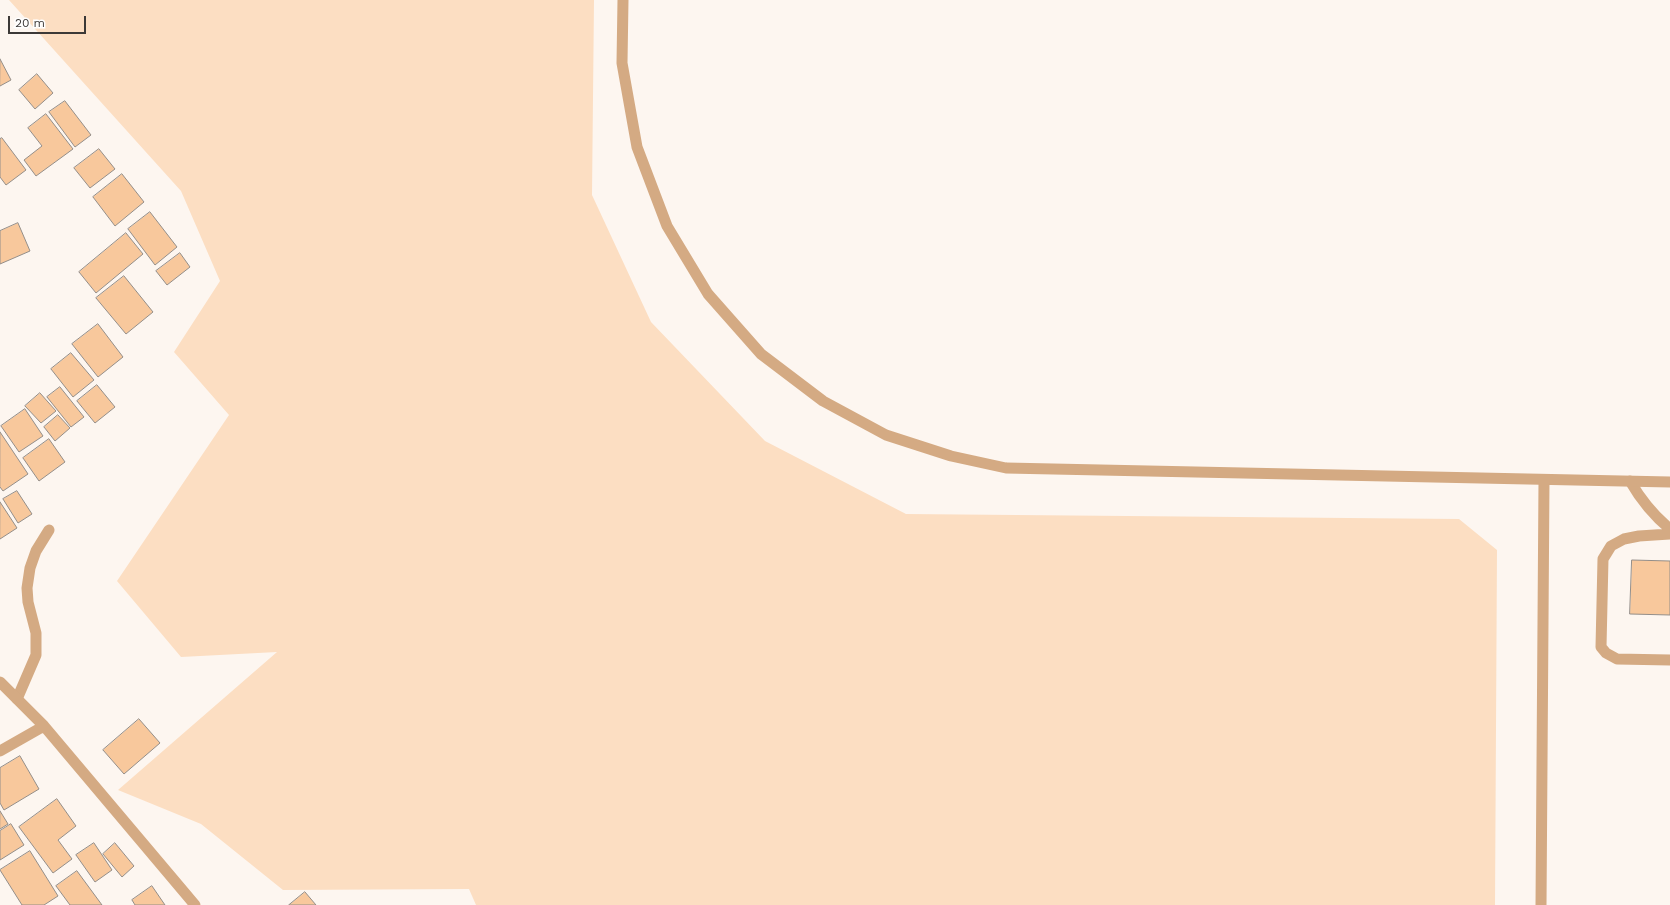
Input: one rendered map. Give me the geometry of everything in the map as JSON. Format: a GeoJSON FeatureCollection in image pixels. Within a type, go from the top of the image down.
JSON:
{"type":"FeatureCollection","features":[{"type":"Feature","properties":{"kind":"street"},"geometry":{"type":"LineString","coordinates":[[623,0],[622,63],[637,147],[667,226],[708,294],[761,354],[823,401],[886,434],[950,456],[1006,468],[1670,482]]}},
{"type":"Feature","properties":{"kind":"street"},"geometry":{"type":"LineString","coordinates":[[1541,905],[1544,480]]}},
{"type":"Feature","properties":{"kind":"street"},"geometry":{"type":"LineString","coordinates":[[1630,481],[1642,501],[1658,519],[1670,529]]}},
{"type":"Feature","properties":{"kind":"street"},"geometry":{"type":"LineString","coordinates":[[17,699],[36,655],[36,633],[28,602],[27,588],[30,568],[36,551],[49,530]]}},
{"type":"Feature","properties":{"kind":"street"},"geometry":{"type":"LineString","coordinates":[[1670,534],[1639,536],[1624,539],[1611,546],[1603,559],[1601,647],[1606,653],[1617,659],[1670,660]]}},
{"type":"Feature","properties":{"kind":"street"},"geometry":{"type":"LineString","coordinates":[[0,682],[44,726],[195,905]]}},
{"type":"Feature","properties":{"kind":"street"},"geometry":{"type":"LineString","coordinates":[[0,750],[44,726]]}},
{"type":"Feature","properties":{"kind":"shaded area"},"geometry":{"type":"Polygon","coordinates":[[[9,0],[594,0],[592,195],[651,322],[765,441],[906,514],[1459,519],[1497,550],[1495,905],[476,905],[469,889],[283,890],[201,824],[118,790],[277,652],[181,657],[117,581],[229,415],[174,352],[220,281],[181,191],[9,0]]]}},
{"type":"Feature","properties":{"kind":"building"},"geometry":{"type":"Polygon","coordinates":[[[0,59],[11,80],[0,86],[0,59]]]}},
{"type":"Feature","properties":{"kind":"building"},"geometry":{"type":"Polygon","coordinates":[[[37,74],[53,93],[35,109],[19,90],[37,74]]]}},
{"type":"Feature","properties":{"kind":"building"},"geometry":{"type":"Polygon","coordinates":[[[65,101],[91,135],[75,147],[49,112],[65,101]]]}},
{"type":"Feature","properties":{"kind":"building"},"geometry":{"type":"Polygon","coordinates":[[[46,114],[73,149],[36,176],[24,160],[42,146],[28,128],[46,114]]]}},
{"type":"Feature","properties":{"kind":"building"},"geometry":{"type":"Polygon","coordinates":[[[2,138],[26,170],[6,185],[0,177],[0,139],[2,138]]]}},
{"type":"Feature","properties":{"kind":"building"},"geometry":{"type":"Polygon","coordinates":[[[99,149],[115,169],[90,188],[74,168],[99,149]]]}},
{"type":"Feature","properties":{"kind":"building"},"geometry":{"type":"Polygon","coordinates":[[[122,174],[144,202],[115,226],[93,197],[122,174]]]}},
{"type":"Feature","properties":{"kind":"building"},"geometry":{"type":"Polygon","coordinates":[[[150,212],[177,247],[155,265],[128,229],[150,212]]]}},
{"type":"Feature","properties":{"kind":"building"},"geometry":{"type":"Polygon","coordinates":[[[18,223],[30,251],[0,264],[0,231],[18,223]]]}},
{"type":"Feature","properties":{"kind":"building"},"geometry":{"type":"Polygon","coordinates":[[[126,233],[143,254],[96,293],[79,272],[126,233]]]}},
{"type":"Feature","properties":{"kind":"building"},"geometry":{"type":"Polygon","coordinates":[[[180,253],[190,267],[167,285],[156,271],[180,253]]]}},
{"type":"Feature","properties":{"kind":"building"},"geometry":{"type":"Polygon","coordinates":[[[124,276],[153,312],[126,334],[96,298],[124,276]]]}},
{"type":"Feature","properties":{"kind":"building"},"geometry":{"type":"Polygon","coordinates":[[[98,324],[123,357],[98,377],[72,344],[98,324]]]}},
{"type":"Feature","properties":{"kind":"building"},"geometry":{"type":"Polygon","coordinates":[[[71,353],[94,380],[73,397],[51,369],[71,353]]]}},
{"type":"Feature","properties":{"kind":"building"},"geometry":{"type":"Polygon","coordinates":[[[97,385],[115,407],[95,423],[77,401],[97,385]]]}},
{"type":"Feature","properties":{"kind":"building"},"geometry":{"type":"Polygon","coordinates":[[[60,387],[84,417],[71,427],[47,397],[60,387]]]}},
{"type":"Feature","properties":{"kind":"building"},"geometry":{"type":"Polygon","coordinates":[[[40,393],[56,411],[41,423],[25,406],[40,393]]]}},
{"type":"Feature","properties":{"kind":"building"},"geometry":{"type":"Polygon","coordinates":[[[25,409],[43,436],[19,452],[1,426],[25,409]]]}},
{"type":"Feature","properties":{"kind":"building"},"geometry":{"type":"Polygon","coordinates":[[[58,415],[70,428],[55,441],[44,427],[58,415]]]}},
{"type":"Feature","properties":{"kind":"building"},"geometry":{"type":"Polygon","coordinates":[[[0,432],[28,474],[3,491],[0,487],[0,432]]]}},
{"type":"Feature","properties":{"kind":"building"},"geometry":{"type":"Polygon","coordinates":[[[49,439],[65,462],[39,481],[23,458],[49,439]]]}},
{"type":"Feature","properties":{"kind":"building"},"geometry":{"type":"Polygon","coordinates":[[[17,491],[32,514],[18,523],[3,499],[17,491]]]}},
{"type":"Feature","properties":{"kind":"building"},"geometry":{"type":"Polygon","coordinates":[[[0,502],[17,528],[0,539],[0,502]]]}},
{"type":"Feature","properties":{"kind":"building"},"geometry":{"type":"Polygon","coordinates":[[[1632,560],[1670,561],[1670,615],[1630,614],[1632,560]]]}},
{"type":"Feature","properties":{"kind":"building"},"geometry":{"type":"Polygon","coordinates":[[[139,719],[160,743],[124,774],[103,750],[139,719]]]}},
{"type":"Feature","properties":{"kind":"building"},"geometry":{"type":"Polygon","coordinates":[[[20,756],[39,789],[4,810],[0,803],[0,768],[20,756]]]}},
{"type":"Feature","properties":{"kind":"building"},"geometry":{"type":"Polygon","coordinates":[[[57,799],[76,826],[58,840],[72,859],[53,873],[19,827],[57,799]]]}},
{"type":"Feature","properties":{"kind":"building"},"geometry":{"type":"Polygon","coordinates":[[[0,811],[8,824],[0,829],[0,811]]]}},
{"type":"Feature","properties":{"kind":"building"},"geometry":{"type":"Polygon","coordinates":[[[11,824],[24,845],[0,860],[0,831],[11,824]]]}},
{"type":"Feature","properties":{"kind":"building"},"geometry":{"type":"Polygon","coordinates":[[[94,843],[112,870],[95,882],[76,855],[94,843]]]}},
{"type":"Feature","properties":{"kind":"building"},"geometry":{"type":"Polygon","coordinates":[[[115,843],[134,866],[122,877],[103,854],[115,843]]]}},
{"type":"Feature","properties":{"kind":"building"},"geometry":{"type":"Polygon","coordinates":[[[30,851],[58,896],[44,905],[22,905],[0,870],[30,851]]]}},
{"type":"Feature","properties":{"kind":"building"},"geometry":{"type":"Polygon","coordinates":[[[77,871],[102,905],[70,905],[56,886],[77,871]]]}},
{"type":"Feature","properties":{"kind":"building"},"geometry":{"type":"Polygon","coordinates":[[[152,886],[165,905],[135,905],[132,900],[152,886]]]}},
{"type":"Feature","properties":{"kind":"building"},"geometry":{"type":"Polygon","coordinates":[[[305,892],[316,905],[289,905],[305,892]]]}}]}
